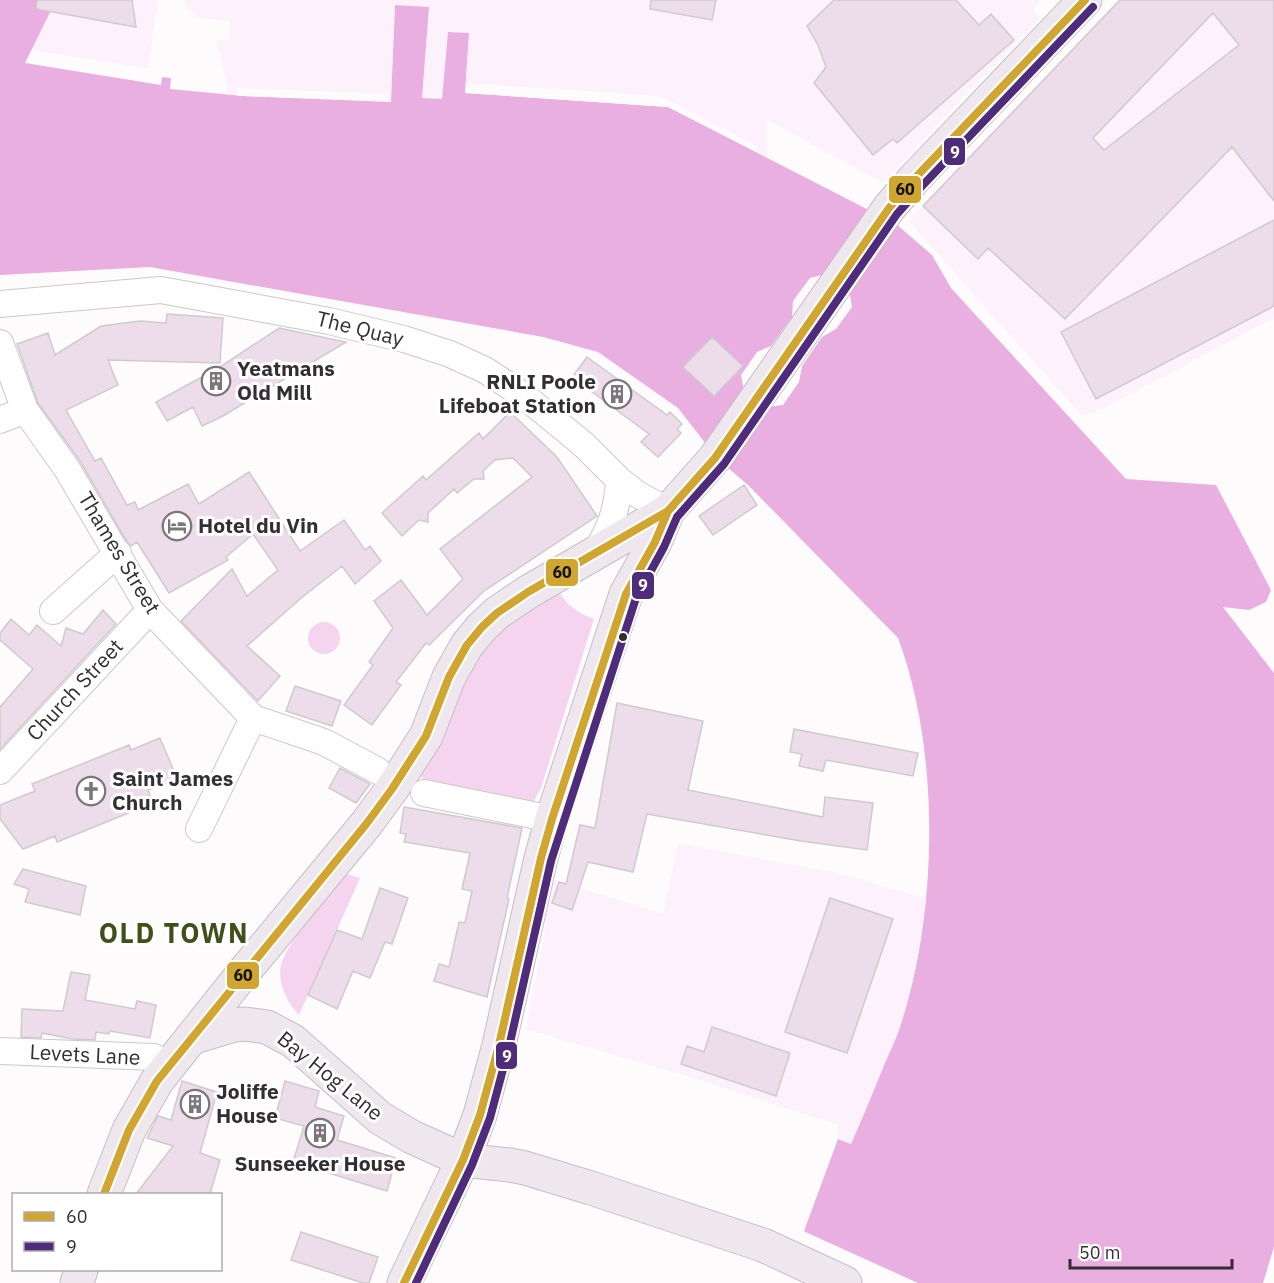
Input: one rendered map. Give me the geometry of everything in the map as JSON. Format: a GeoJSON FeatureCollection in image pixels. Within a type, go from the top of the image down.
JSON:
{"type":"FeatureCollection","features":[{"type":"Feature","properties":{"kind":"highway"},"geometry":{"type":"LineString","coordinates":[[104,1193],[133,1121],[157,1081],[367,823],[392,789],[426,736],[449,677],[474,636],[497,613],[528,592],[668,511],[715,458],[889,208],[1085,0]]}},
{"type":"Feature","properties":{"kind":"highway"},"geometry":{"type":"LineString","coordinates":[[404,1283],[463,1160],[480,1115],[552,819],[630,585],[655,542],[668,511]]}},
{"type":"Feature","properties":{"kind":"highway"},"geometry":{"type":"LineString","coordinates":[[595,553],[616,562],[625,572],[630,585]]}},
{"type":"Feature","properties":{"kind":"highway","name":"Bay Hog Lane"},"geometry":{"type":"LineString","coordinates":[[191,1038],[222,1027],[245,1024],[267,1027],[293,1041],[380,1118],[412,1137],[463,1160],[510,1165],[591,1188],[763,1245],[845,1283]]}},
{"type":"Feature","properties":{"kind":"street","name":"The Quay"},"geometry":{"type":"LineString","coordinates":[[0,304],[161,290],[329,321],[394,336],[450,354],[486,370],[552,417],[619,480],[668,511]]}},
{"type":"Feature","properties":{"kind":"street","name":"Thames Street"},"geometry":{"type":"LineString","coordinates":[[1,350],[25,410],[68,469],[150,610],[253,718],[324,742],[378,771]]}},
{"type":"Feature","properties":{"kind":"street"},"geometry":{"type":"LineString","coordinates":[[0,420],[25,410]]}},
{"type":"Feature","properties":{"kind":"street"},"geometry":{"type":"LineString","coordinates":[[595,553],[612,523],[617,505],[619,480]]}},
{"type":"Feature","properties":{"kind":"street"},"geometry":{"type":"LineString","coordinates":[[53,611],[118,553]]}},
{"type":"Feature","properties":{"kind":"street","name":"Church Street"},"geometry":{"type":"LineString","coordinates":[[0,771],[150,610]]}},
{"type":"Feature","properties":{"kind":"street"},"geometry":{"type":"LineString","coordinates":[[199,829],[253,718]]}},
{"type":"Feature","properties":{"kind":"street"},"geometry":{"type":"LineString","coordinates":[[424,793],[552,819]]}},
{"type":"Feature","properties":{"kind":"street","name":"Levets Lane"},"geometry":{"type":"LineString","coordinates":[[0,1051],[154,1058],[169,1065]]}},
{"type":"Feature","properties":{"kind":"shaded area"},"geometry":{"type":"Polygon","coordinates":[[[0,0],[56,0],[25,63],[161,85],[162,77],[171,78],[170,89],[243,96],[391,102],[395,5],[429,7],[422,98],[442,99],[448,32],[469,33],[465,93],[668,107],[896,224],[932,255],[951,288],[1126,479],[1216,485],[1271,590],[1266,602],[1249,610],[1223,607],[1274,673],[1274,1247],[1263,1283],[798,1283],[815,1244],[804,1231],[838,1139],[851,1144],[902,1021],[914,976],[922,929],[928,879],[927,778],[912,682],[898,638],[749,486],[726,466],[678,408],[598,352],[543,337],[150,267],[0,275],[0,0]]]}},
{"type":"Feature","properties":{"kind":"shaded area"},"geometry":{"type":"Polygon","coordinates":[[[46,0],[158,0],[148,68],[13,47],[46,0]]]}},
{"type":"Feature","properties":{"kind":"shaded area"},"geometry":{"type":"Polygon","coordinates":[[[184,0],[1041,0],[1033,9],[1040,18],[883,183],[766,119],[767,157],[756,151],[758,147],[660,96],[466,83],[469,33],[448,32],[442,99],[422,98],[429,8],[395,5],[391,102],[388,101],[388,94],[237,88],[237,96],[229,95],[217,40],[228,41],[230,21],[199,18],[186,6],[184,0]]]}},
{"type":"Feature","properties":{"kind":"shaded area"},"geometry":{"type":"Polygon","coordinates":[[[1118,0],[1274,0],[1274,318],[1104,408],[1082,416],[909,221],[1118,0]]]}},
{"type":"Feature","properties":{"kind":"shaded area"},"geometry":{"type":"Polygon","coordinates":[[[557,588],[572,607],[594,619],[541,788],[532,804],[429,783],[419,775],[459,683],[485,643],[557,588]]]}},
{"type":"Feature","properties":{"kind":"shaded area"},"geometry":{"type":"Polygon","coordinates":[[[324,622],[336,626],[340,638],[336,650],[324,654],[312,650],[308,638],[312,626],[324,622]]]}},
{"type":"Feature","properties":{"kind":"shaded area"},"geometry":{"type":"Polygon","coordinates":[[[678,843],[835,873],[926,898],[917,958],[902,1022],[851,1144],[838,1139],[838,1125],[697,1079],[526,1029],[544,938],[546,914],[555,880],[663,914],[678,843]]]}},
{"type":"Feature","properties":{"kind":"shaded area"},"geometry":{"type":"Polygon","coordinates":[[[346,874],[360,878],[299,1015],[284,992],[280,978],[281,965],[291,944],[346,874]]]}},
{"type":"Feature","properties":{"kind":"pier"},"geometry":{"type":"Polygon","coordinates":[[[466,83],[469,83],[468,90],[668,104],[757,149],[756,151],[668,107],[465,93],[466,83]]]}},
{"type":"Feature","properties":{"kind":"pier"},"geometry":{"type":"Polygon","coordinates":[[[237,93],[388,99],[388,101],[237,96],[237,93]]]}},
{"type":"Feature","properties":{"kind":"pier"},"geometry":{"type":"Polygon","coordinates":[[[769,154],[872,208],[849,290],[852,307],[836,329],[822,337],[802,366],[799,382],[783,405],[767,407],[744,391],[741,375],[757,352],[771,346],[792,317],[793,301],[810,278],[826,274],[870,210],[767,157],[769,154]]]}},
{"type":"Feature","properties":{"kind":"pier"},"geometry":{"type":"Polygon","coordinates":[[[801,1230],[918,1283],[795,1283],[812,1244],[801,1230]]]}},
{"type":"Feature","properties":{"kind":"building"},"geometry":{"type":"Polygon","coordinates":[[[37,0],[132,0],[136,27],[36,9],[37,0]]]}},
{"type":"Feature","properties":{"kind":"building"},"geometry":{"type":"Polygon","coordinates":[[[651,0],[716,0],[712,20],[650,9],[651,0]]]}},
{"type":"Feature","properties":{"kind":"building"},"geometry":{"type":"Polygon","coordinates":[[[834,0],[956,0],[979,25],[991,14],[1014,40],[897,143],[893,139],[873,155],[814,83],[826,67],[818,45],[807,26],[834,0]]]}},
{"type":"Feature","properties":{"kind":"building"},"geometry":{"type":"Polygon","coordinates":[[[1120,0],[1274,0],[1274,201],[1232,147],[1065,319],[988,248],[978,259],[923,206],[1120,0]],[[1213,13],[1093,138],[1104,150],[1239,45],[1213,13]]]}},
{"type":"Feature","properties":{"kind":"building"},"geometry":{"type":"Polygon","coordinates":[[[1274,220],[1274,306],[1096,399],[1061,332],[1274,220]]]}},
{"type":"Feature","properties":{"kind":"building"},"geometry":{"type":"Polygon","coordinates":[[[167,314],[223,318],[220,363],[108,360],[118,385],[66,410],[95,461],[101,458],[127,505],[135,502],[138,510],[188,484],[199,504],[249,472],[300,551],[344,520],[365,550],[370,546],[381,561],[355,584],[342,566],[300,599],[247,646],[280,676],[258,701],[181,621],[232,569],[247,596],[278,570],[253,534],[226,557],[228,560],[169,593],[137,542],[131,546],[127,542],[80,461],[38,403],[17,344],[48,333],[55,355],[101,326],[140,321],[166,323],[167,314]]]}},
{"type":"Feature","properties":{"kind":"building"},"geometry":{"type":"Polygon","coordinates":[[[279,328],[346,342],[223,416],[202,426],[193,407],[167,421],[156,402],[220,367],[279,328]]]}},
{"type":"Feature","properties":{"kind":"building"},"geometry":{"type":"Polygon","coordinates":[[[712,337],[743,366],[714,396],[683,367],[712,337]]]}},
{"type":"Feature","properties":{"kind":"building"},"geometry":{"type":"Polygon","coordinates":[[[587,357],[667,415],[670,412],[682,424],[677,429],[681,433],[658,457],[641,442],[649,434],[572,377],[587,357]]]}},
{"type":"Feature","properties":{"kind":"building"},"geometry":{"type":"Polygon","coordinates":[[[510,412],[557,457],[597,516],[484,591],[429,645],[426,643],[396,682],[401,685],[372,725],[344,705],[373,665],[369,662],[393,628],[374,601],[401,580],[427,615],[463,579],[440,549],[532,477],[513,458],[495,460],[483,471],[484,479],[474,479],[457,493],[454,489],[428,513],[428,522],[419,520],[402,536],[382,513],[423,476],[426,480],[479,433],[483,439],[510,412]]]}},
{"type":"Feature","properties":{"kind":"building"},"geometry":{"type":"Polygon","coordinates":[[[744,485],[757,505],[713,535],[699,516],[744,485]]]}},
{"type":"Feature","properties":{"kind":"building"},"geometry":{"type":"Polygon","coordinates":[[[103,610],[116,624],[0,749],[0,707],[33,669],[0,640],[0,633],[11,619],[29,635],[37,625],[61,646],[66,628],[83,634],[103,610]]]}},
{"type":"Feature","properties":{"kind":"building"},"geometry":{"type":"Polygon","coordinates":[[[295,686],[341,701],[332,726],[286,711],[295,686]]]}},
{"type":"Feature","properties":{"kind":"building"},"geometry":{"type":"Polygon","coordinates":[[[617,703],[703,721],[688,790],[823,817],[825,797],[873,803],[867,850],[647,814],[633,872],[588,862],[572,910],[552,903],[559,882],[566,884],[580,825],[595,828],[617,703]]]}},
{"type":"Feature","properties":{"kind":"building"},"geometry":{"type":"Polygon","coordinates":[[[794,729],[918,753],[913,776],[826,760],[823,771],[799,766],[802,754],[790,752],[794,729]]]}},
{"type":"Feature","properties":{"kind":"building","name":"Saint James Church"},"geometry":{"type":"Polygon","coordinates":[[[160,738],[177,778],[148,790],[153,803],[57,842],[55,836],[23,849],[0,819],[0,805],[35,791],[32,784],[129,745],[131,750],[160,738]]]}},
{"type":"Feature","properties":{"kind":"building"},"geometry":{"type":"Polygon","coordinates":[[[340,768],[370,784],[356,803],[329,788],[340,768]]]}},
{"type":"Feature","properties":{"kind":"building"},"geometry":{"type":"Polygon","coordinates":[[[404,807],[522,828],[487,997],[434,981],[439,964],[449,967],[459,922],[465,923],[472,891],[462,889],[470,853],[404,842],[406,834],[400,833],[404,807]]]}},
{"type":"Feature","properties":{"kind":"building"},"geometry":{"type":"Polygon","coordinates":[[[23,869],[86,886],[80,915],[25,902],[29,889],[14,884],[23,869]]]}},
{"type":"Feature","properties":{"kind":"building"},"geometry":{"type":"Polygon","coordinates":[[[380,888],[408,898],[392,944],[385,942],[370,978],[353,971],[337,1009],[308,995],[337,930],[362,939],[380,888]]]}},
{"type":"Feature","properties":{"kind":"building"},"geometry":{"type":"Polygon","coordinates":[[[830,898],[893,919],[847,1053],[785,1032],[830,898]]]}},
{"type":"Feature","properties":{"kind":"building"},"geometry":{"type":"Polygon","coordinates":[[[71,972],[90,975],[85,1000],[135,1009],[137,1001],[156,1005],[150,1038],[110,1031],[109,1034],[96,1032],[95,1040],[72,1039],[42,1033],[41,1038],[21,1037],[22,1009],[63,1011],[71,972]]]}},
{"type":"Feature","properties":{"kind":"building"},"geometry":{"type":"Polygon","coordinates":[[[712,1027],[790,1053],[776,1096],[681,1064],[687,1046],[704,1052],[712,1027]]]}},
{"type":"Feature","properties":{"kind":"building"},"geometry":{"type":"Polygon","coordinates":[[[182,1081],[217,1092],[200,1153],[220,1160],[210,1193],[137,1193],[173,1146],[147,1138],[158,1116],[171,1120],[182,1081]]]}},
{"type":"Feature","properties":{"kind":"building","name":"Sunseeker House"},"geometry":{"type":"Polygon","coordinates":[[[285,1081],[319,1091],[315,1107],[344,1116],[337,1140],[396,1158],[387,1191],[293,1162],[304,1126],[275,1118],[285,1081]]]}},
{"type":"Feature","properties":{"kind":"building"},"geometry":{"type":"Polygon","coordinates":[[[301,1232],[378,1257],[369,1283],[291,1260],[301,1232]]]}},
{"type":"Feature","properties":{"kind":"transit line","name":"60"},"geometry":{"type":"LineString","coordinates":[[104,1193],[129,1130],[157,1081],[367,823],[392,789],[426,736],[449,677],[467,645],[497,613],[528,592],[668,511],[715,458],[889,208],[1085,0]]}},
{"type":"Feature","properties":{"kind":"transit line","name":"9"},"geometry":{"type":"LineString","coordinates":[[416,1283],[472,1165],[490,1118],[509,1047],[551,861],[636,598],[664,547],[677,517],[724,464],[897,214],[1093,7]]}},
{"type":"Feature","properties":{"kind":"transit line","name":"60"},"geometry":{"type":"LineString","coordinates":[[404,1283],[463,1160],[480,1115],[499,1045],[541,858],[552,819],[626,594],[655,542],[668,511],[673,506]]}},
{"type":"Feature","properties":{"kind":"place","name":"Yeatmans Old Mill"},"geometry":{"type":"Point","coordinates":[216,381]}},
{"type":"Feature","properties":{"kind":"place","name":"RNLI Poole Lifeboat Station"},"geometry":{"type":"Point","coordinates":[617,394]}},
{"type":"Feature","properties":{"kind":"place","name":"Hotel du Vin"},"geometry":{"type":"Point","coordinates":[177,526]}},
{"type":"Feature","properties":{"kind":"place","name":"Saint James Church"},"geometry":{"type":"Point","coordinates":[91,791]}},
{"type":"Feature","properties":{"kind":"place","name":"Joliffe House"},"geometry":{"type":"Point","coordinates":[195,1104]}},
{"type":"Feature","properties":{"kind":"place","name":"Sunseeker House"},"geometry":{"type":"Point","coordinates":[320,1133]}},
{"type":"Feature","properties":{"kind":"district","name":"OLD TOWN"},"geometry":{"type":"Point","coordinates":[174,934]}}]}
